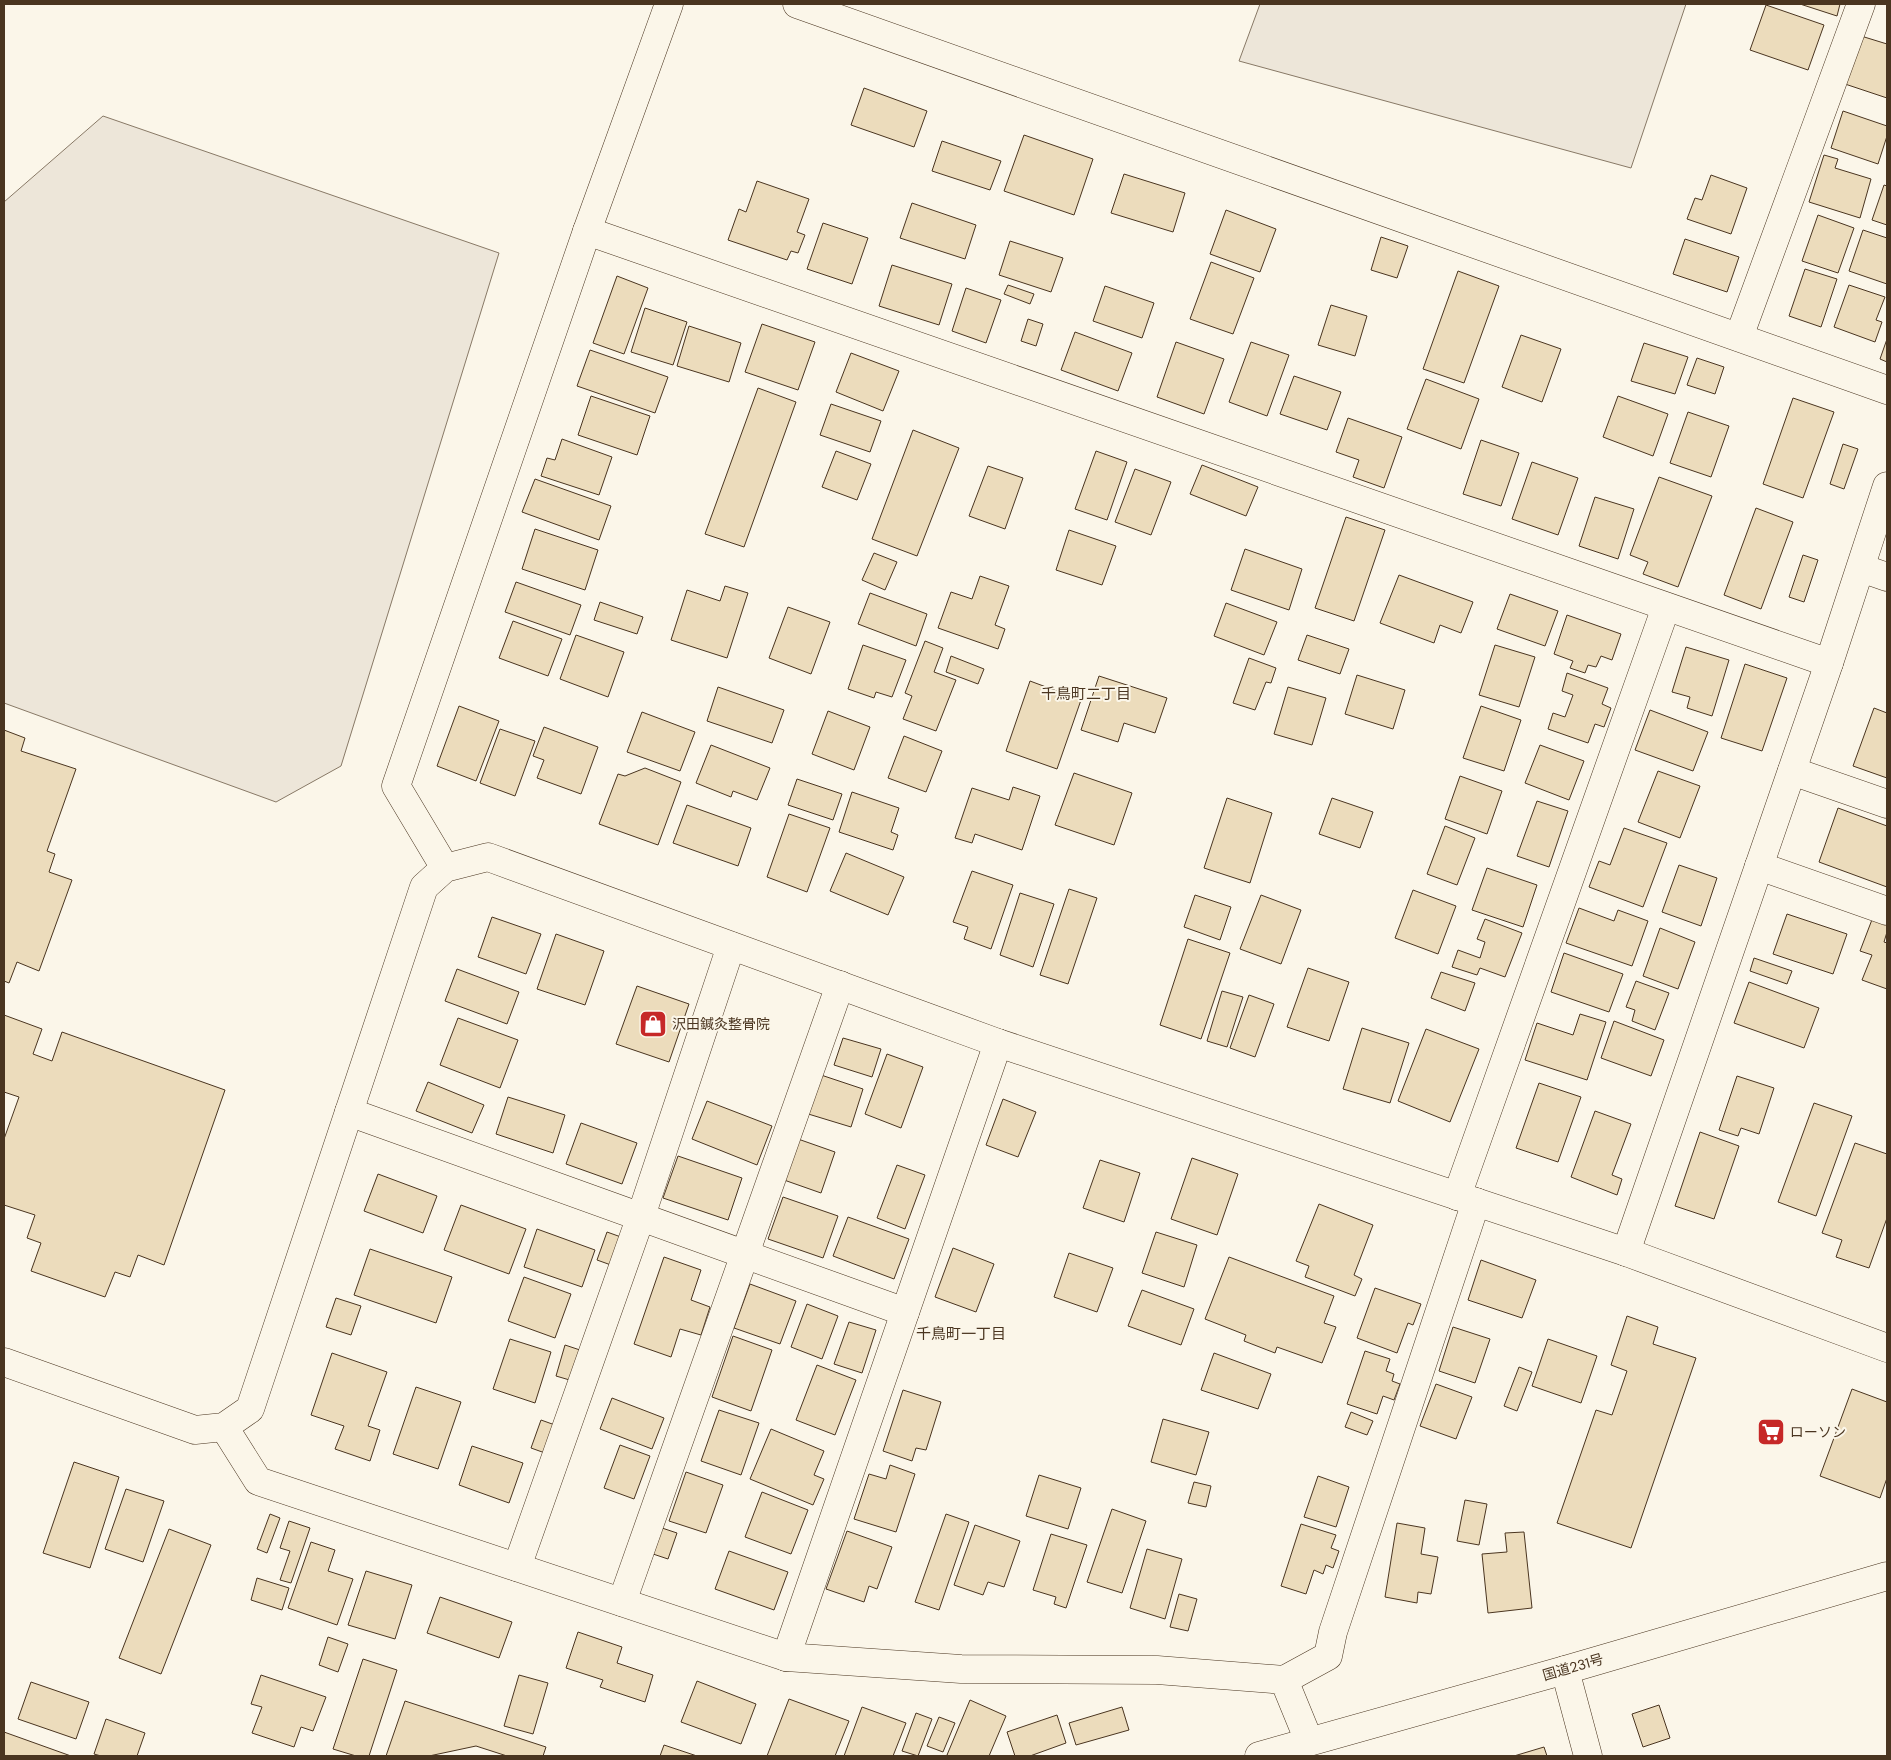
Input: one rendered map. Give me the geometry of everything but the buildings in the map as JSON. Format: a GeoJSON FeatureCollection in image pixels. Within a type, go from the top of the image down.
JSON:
{"type":"FeatureCollection","features":[{"type":"Feature","properties":{"kind":"main road"},"geometry":{"type":"LineString","coordinates":[[446,868],[396,786],[587,231],[669,4]]}},
{"type":"Feature","properties":{"kind":"main road"},"geometry":{"type":"LineString","coordinates":[[797,4],[1887,390]]}},
{"type":"Feature","properties":{"kind":"main road"},"geometry":{"type":"LineString","coordinates":[[1739,337],[1861,4]]}},
{"type":"Feature","properties":{"kind":"main road"},"geometry":{"type":"LineString","coordinates":[[587,231],[1829,663]]}},
{"type":"Feature","properties":{"kind":"main road"},"geometry":{"type":"LineString","coordinates":[[1626,1252],[1829,663],[1887,486]]}},
{"type":"Feature","properties":{"kind":"main road"},"geometry":{"type":"LineString","coordinates":[[1861,568],[1887,577]]}},
{"type":"Feature","properties":{"kind":"main road"},"geometry":{"type":"LineString","coordinates":[[224,1427],[258,1481],[786,1657],[961,1669],[1158,1670],[1284,1680],[1328,1656],[1336,1623],[1466,1199],[1666,606]]}},
{"type":"Feature","properties":{"kind":"main road"},"geometry":{"type":"LineString","coordinates":[[1792,771],[1887,804]]}},
{"type":"Feature","properties":{"kind":"main road"},"geometry":{"type":"LineString","coordinates":[[4,1362],[195,1430],[224,1427],[250,1409],[424,887],[446,868],[488,857],[998,1043],[1626,1252],[1887,1348]]}},
{"type":"Feature","properties":{"kind":"main road"},"geometry":{"type":"LineString","coordinates":[[1759,866],[1887,911]]}},
{"type":"Feature","properties":{"kind":"main road"},"geometry":{"type":"LineString","coordinates":[[517,1567],[641,1216],[731,946]]}},
{"type":"Feature","properties":{"kind":"main road"},"geometry":{"type":"LineString","coordinates":[[622,1602],[840,985]]}},
{"type":"Feature","properties":{"kind":"main road"},"geometry":{"type":"LineString","coordinates":[[786,1657],[998,1043]]}},
{"type":"Feature","properties":{"kind":"main road"},"geometry":{"type":"LineString","coordinates":[[349,1112],[905,1312]]}},
{"type":"Feature","properties":{"kind":"main road","name":"国道231号"},"geometry":{"type":"LineString","coordinates":[[1259,1756],[1565,1670],[1887,1576]]}},
{"type":"Feature","properties":{"kind":"main road"},"geometry":{"type":"LineString","coordinates":[[1565,1670],[1588,1756]]}},
{"type":"Feature","properties":{"kind":"main road"},"geometry":{"type":"LineString","coordinates":[[1284,1680],[1309,1741]]}},
{"type":"Feature","properties":{"kind":"shaded area"},"geometry":{"type":"Polygon","coordinates":[[[1260,4],[1686,4],[1631,168],[1239,61],[1260,4]]]}},
{"type":"Feature","properties":{"kind":"shaded area"},"geometry":{"type":"Polygon","coordinates":[[[103,116],[499,253],[341,766],[276,802],[4,703],[4,202],[103,116]]]}},
{"type":"Feature","properties":{"kind":"place","name":"沢田鍼灸整骨院"},"geometry":{"type":"Point","coordinates":[653,1024]}},
{"type":"Feature","properties":{"kind":"place","name":"ローソン"},"geometry":{"type":"Point","coordinates":[1771,1432]}},
{"type":"Feature","properties":{"kind":"district","name":"千鳥町二丁目"},"geometry":{"type":"Point","coordinates":[1086,694]}},
{"type":"Feature","properties":{"kind":"district","name":"千鳥町一丁目"},"geometry":{"type":"Point","coordinates":[961,1334]}}]}
